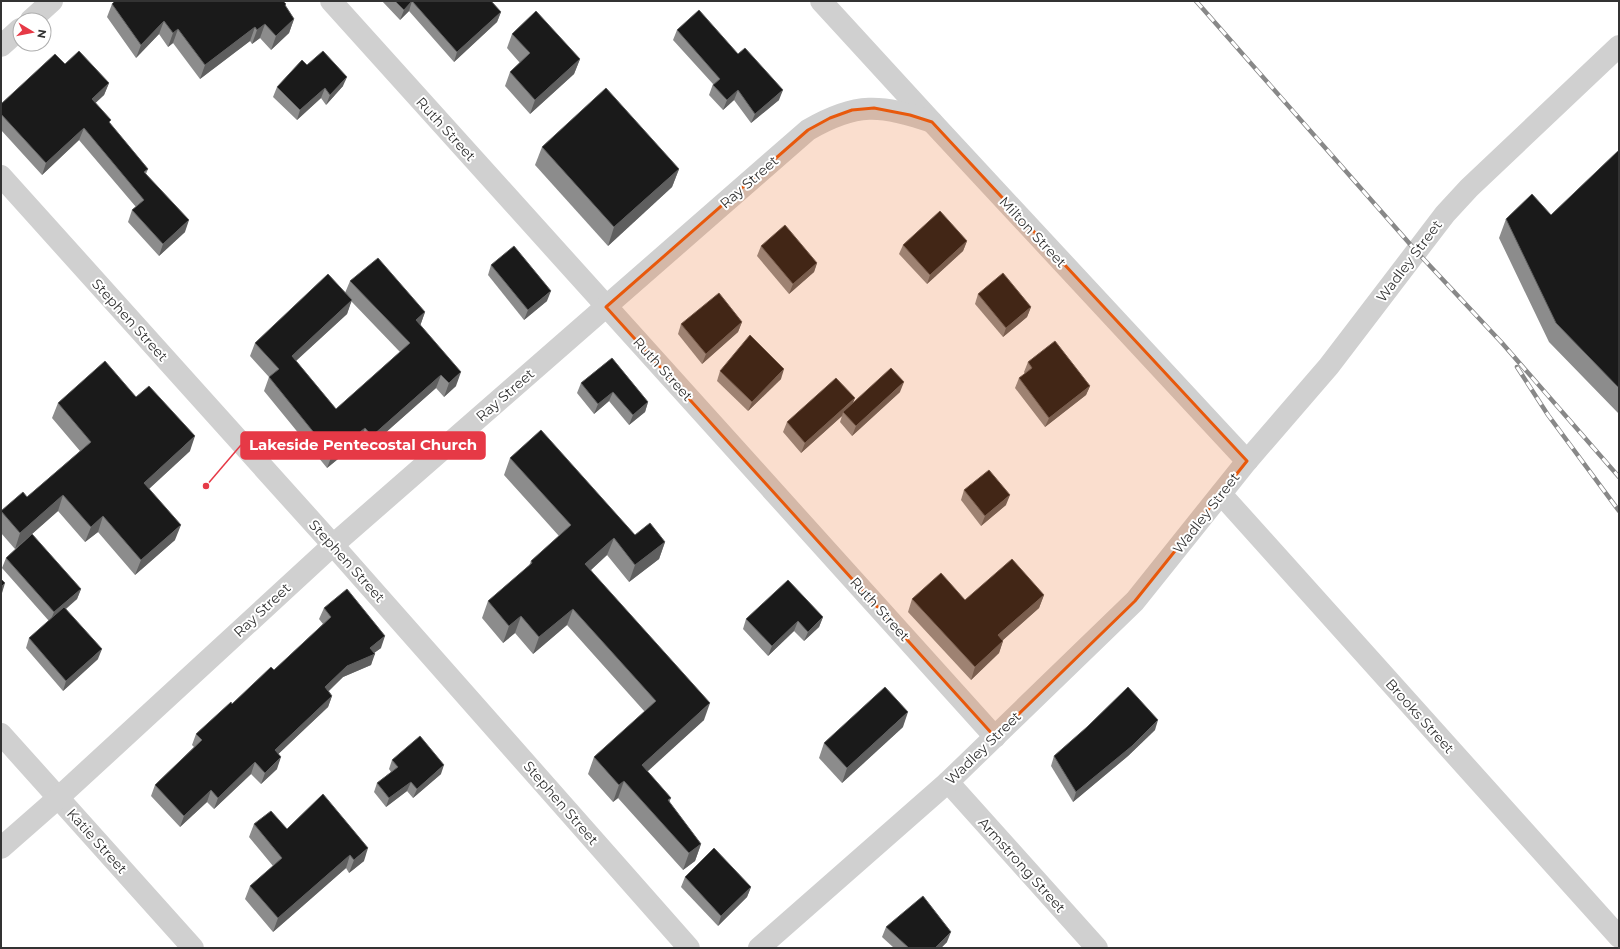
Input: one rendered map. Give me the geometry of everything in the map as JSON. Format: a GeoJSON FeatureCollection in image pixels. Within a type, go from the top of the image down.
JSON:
{"type":"FeatureCollection","features":[{"type":"Feature","properties":{"kind":"street"},"geometry":{"type":"LineString","coordinates":[[40,12],[52,1]]}},
{"type":"Feature","properties":{"kind":"street","name":"Ruth Street"},"geometry":{"type":"LineString","coordinates":[[331,1],[995,737]]}},
{"type":"Feature","properties":{"kind":"street","name":"Milton Street"},"geometry":{"type":"LineString","coordinates":[[821,1],[1247,461]]}},
{"type":"Feature","properties":{"kind":"street"},"geometry":{"type":"LineString","coordinates":[[1,46],[12,36]]}},
{"type":"Feature","properties":{"kind":"street","name":"Wadley Street"},"geometry":{"type":"LineString","coordinates":[[758,948],[948,782],[1135,601],[1247,461],[1329,366],[1445,214],[1468,188],[1619,46]]}},
{"type":"Feature","properties":{"kind":"street","name":"Ray Street"},"geometry":{"type":"LineString","coordinates":[[1,848],[58,798],[333,545],[808,130],[830,118],[852,110],[874,108],[903,113],[932,122]]}},
{"type":"Feature","properties":{"kind":"street","name":"Stephen Street"},"geometry":{"type":"LineString","coordinates":[[1,176],[333,545],[689,948]]}},
{"type":"Feature","properties":{"kind":"street","name":"Brooks Street"},"geometry":{"type":"LineString","coordinates":[[1221,494],[1619,937]]}},
{"type":"Feature","properties":{"kind":"street","name":"Katie Street"},"geometry":{"type":"LineString","coordinates":[[1,734],[193,948]]}},
{"type":"Feature","properties":{"kind":"street","name":"Armstrong Street"},"geometry":{"type":"LineString","coordinates":[[948,782],[1097,948]]}},
{"type":"Feature","properties":{"kind":"highlighted area"},"geometry":{"type":"Polygon","coordinates":[[[874,108],[910,115],[932,122],[1247,461],[1135,601],[995,737],[606,307],[808,130],[830,118],[852,110],[874,108]]]}},
{"type":"Feature","properties":{"kind":"building"},"geometry":{"type":"Polygon","coordinates":[[[115,1],[283,1],[294,19],[276,36],[265,24],[257,30],[255,27],[205,65],[178,29],[173,33],[164,21],[141,45],[112,4],[115,1]]]}},
{"type":"Feature","properties":{"kind":"building"},"geometry":{"type":"Polygon","coordinates":[[[395,1],[412,1],[404,10],[395,1]]]}},
{"type":"Feature","properties":{"kind":"building"},"geometry":{"type":"Polygon","coordinates":[[[412,1],[491,1],[501,12],[457,52],[412,1]]]}},
{"type":"Feature","properties":{"kind":"building"},"geometry":{"type":"Polygon","coordinates":[[[699,10],[738,54],[745,48],[783,90],[755,114],[738,90],[727,100],[713,85],[720,79],[677,30],[699,10]]]}},
{"type":"Feature","properties":{"kind":"building"},"geometry":{"type":"Polygon","coordinates":[[[536,11],[580,59],[535,100],[510,72],[530,53],[512,34],[536,11]]]}},
{"type":"Feature","properties":{"kind":"building"},"geometry":{"type":"Polygon","coordinates":[[[79,51],[109,83],[92,99],[111,120],[109,122],[148,169],[144,172],[189,220],[163,244],[132,210],[144,200],[84,128],[46,163],[1,114],[1,104],[55,54],[65,64],[79,51]]]}},
{"type":"Feature","properties":{"kind":"building"},"geometry":{"type":"Polygon","coordinates":[[[323,51],[347,77],[330,95],[325,88],[300,110],[277,87],[302,60],[307,65],[323,51]]]}},
{"type":"Feature","properties":{"kind":"building"},"geometry":{"type":"Polygon","coordinates":[[[606,88],[679,169],[614,227],[542,147],[606,88]]]}},
{"type":"Feature","properties":{"kind":"building"},"geometry":{"type":"Polygon","coordinates":[[[1619,150],[1619,388],[1556,323],[1506,219],[1532,194],[1551,215],[1619,150]]]}},
{"type":"Feature","properties":{"kind":"building"},"geometry":{"type":"Polygon","coordinates":[[[940,211],[967,241],[930,275],[903,245],[940,211]]]}},
{"type":"Feature","properties":{"kind":"building"},"geometry":{"type":"Polygon","coordinates":[[[785,225],[817,263],[793,284],[761,246],[785,225]]]}},
{"type":"Feature","properties":{"kind":"building"},"geometry":{"type":"Polygon","coordinates":[[[514,246],[551,291],[528,310],[491,265],[514,246]]]}},
{"type":"Feature","properties":{"kind":"building"},"geometry":{"type":"Polygon","coordinates":[[[378,258],[425,312],[416,320],[461,372],[449,383],[441,375],[372,436],[365,428],[332,455],[269,377],[279,369],[255,343],[328,274],[352,300],[292,356],[336,409],[410,343],[350,281],[378,258]]]}},
{"type":"Feature","properties":{"kind":"building"},"geometry":{"type":"Polygon","coordinates":[[[1003,273],[1031,307],[1006,328],[978,294],[1003,273]]]}},
{"type":"Feature","properties":{"kind":"building"},"geometry":{"type":"Polygon","coordinates":[[[719,293],[742,322],[706,354],[681,324],[719,293]]]}},
{"type":"Feature","properties":{"kind":"building"},"geometry":{"type":"Polygon","coordinates":[[[750,335],[784,369],[752,402],[720,371],[750,335]]]}},
{"type":"Feature","properties":{"kind":"building"},"geometry":{"type":"Polygon","coordinates":[[[1055,341],[1090,386],[1049,418],[1019,378],[1032,368],[1028,362],[1055,341]]]}},
{"type":"Feature","properties":{"kind":"building"},"geometry":{"type":"Polygon","coordinates":[[[612,358],[648,402],[633,415],[613,392],[598,404],[581,383],[612,358]]]}},
{"type":"Feature","properties":{"kind":"building"},"geometry":{"type":"Polygon","coordinates":[[[105,361],[136,397],[149,386],[195,436],[144,483],[181,525],[141,560],[103,516],[91,527],[63,495],[20,533],[1,511],[23,492],[27,497],[91,442],[58,403],[105,361]]]}},
{"type":"Feature","properties":{"kind":"building"},"geometry":{"type":"Polygon","coordinates":[[[891,368],[904,382],[856,426],[843,412],[891,368]]]}},
{"type":"Feature","properties":{"kind":"building"},"geometry":{"type":"Polygon","coordinates":[[[836,378],[855,398],[805,443],[787,422],[836,378]]]}},
{"type":"Feature","properties":{"kind":"building"},"geometry":{"type":"Polygon","coordinates":[[[541,430],[635,535],[650,523],[665,542],[635,565],[614,538],[585,564],[710,703],[642,765],[671,798],[668,800],[701,844],[689,853],[624,781],[619,785],[594,757],[656,701],[573,609],[539,637],[521,616],[509,626],[488,601],[532,563],[531,561],[571,525],[510,458],[541,430]]]}},
{"type":"Feature","properties":{"kind":"building"},"geometry":{"type":"Polygon","coordinates":[[[989,470],[1010,495],[985,516],[964,490],[989,470]]]}},
{"type":"Feature","properties":{"kind":"building"},"geometry":{"type":"Polygon","coordinates":[[[32,534],[81,589],[54,612],[6,558],[32,534]]]}},
{"type":"Feature","properties":{"kind":"building"},"geometry":{"type":"Polygon","coordinates":[[[1012,559],[1044,595],[998,635],[1003,641],[975,667],[912,599],[941,573],[965,600],[1012,559]]]}},
{"type":"Feature","properties":{"kind":"building"},"geometry":{"type":"Polygon","coordinates":[[[1,579],[5,583],[1,587],[1,579]]]}},
{"type":"Feature","properties":{"kind":"building"},"geometry":{"type":"Polygon","coordinates":[[[788,580],[823,617],[808,632],[798,621],[772,646],[746,619],[788,580]]]}},
{"type":"Feature","properties":{"kind":"building"},"geometry":{"type":"Polygon","coordinates":[[[347,589],[385,636],[370,648],[375,654],[347,666],[325,687],[332,696],[275,750],[281,757],[265,773],[255,762],[218,798],[211,790],[184,816],[155,785],[202,740],[196,734],[231,702],[232,704],[271,667],[274,670],[331,617],[324,608],[347,589]]]}},
{"type":"Feature","properties":{"kind":"building"},"geometry":{"type":"Polygon","coordinates":[[[64,607],[102,649],[66,681],[29,638],[64,607]]]}},
{"type":"Feature","properties":{"kind":"building"},"geometry":{"type":"Polygon","coordinates":[[[885,687],[908,712],[847,768],[824,743],[885,687]]]}},
{"type":"Feature","properties":{"kind":"building"},"geometry":{"type":"Polygon","coordinates":[[[1128,687],[1158,720],[1132,746],[1076,792],[1054,756],[1087,727],[1128,687]]]}},
{"type":"Feature","properties":{"kind":"building"},"geometry":{"type":"Polygon","coordinates":[[[420,736],[444,765],[417,789],[411,782],[389,798],[377,783],[398,767],[392,760],[420,736]]]}},
{"type":"Feature","properties":{"kind":"building"},"geometry":{"type":"Polygon","coordinates":[[[323,794],[368,848],[354,860],[350,855],[278,918],[250,886],[282,858],[254,824],[271,811],[287,829],[323,794]]]}},
{"type":"Feature","properties":{"kind":"building"},"geometry":{"type":"Polygon","coordinates":[[[714,848],[751,887],[721,916],[685,877],[714,848]]]}},
{"type":"Feature","properties":{"kind":"building"},"geometry":{"type":"Polygon","coordinates":[[[923,896],[951,932],[935,948],[909,948],[886,927],[923,896]]]}},
{"type":"Feature","properties":{"kind":"railway"},"geometry":{"type":"LineString","coordinates":[[1196,1],[1417,252],[1502,343],[1619,477]]}},
{"type":"Feature","properties":{"kind":"railway"},"geometry":{"type":"LineString","coordinates":[[1517,367],[1548,415],[1619,511]]}},
{"type":"Feature","properties":{"kind":"place","name":"Lakeside Pentecostal Church"},"geometry":{"type":"Point","coordinates":[206,486]}}]}
